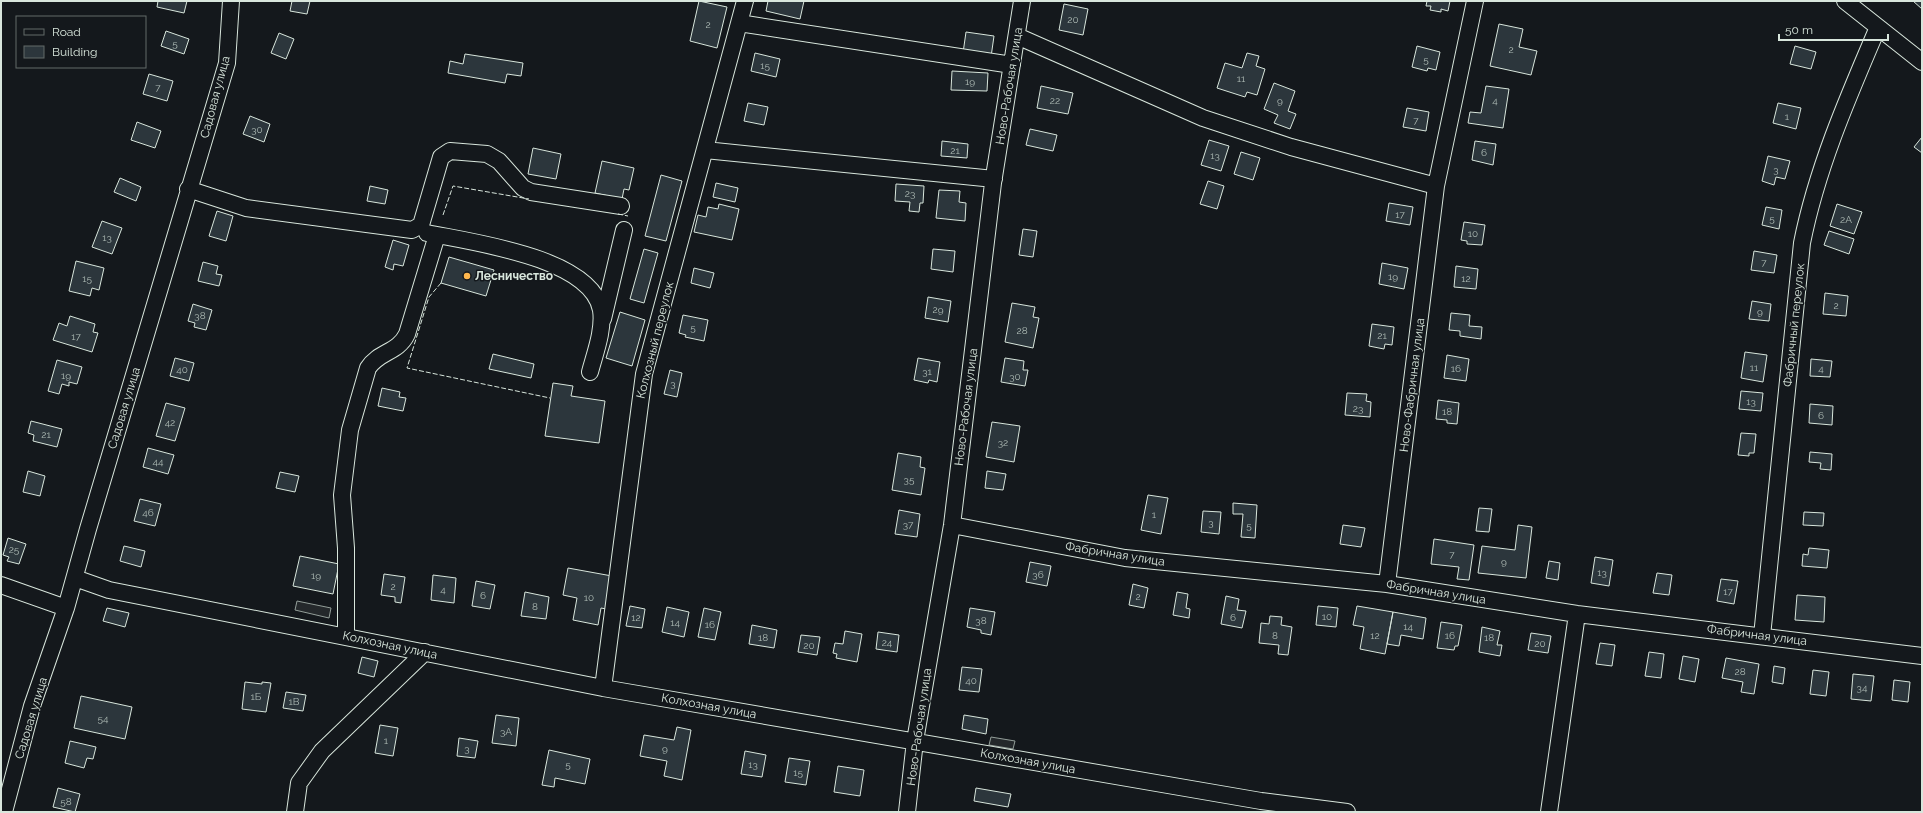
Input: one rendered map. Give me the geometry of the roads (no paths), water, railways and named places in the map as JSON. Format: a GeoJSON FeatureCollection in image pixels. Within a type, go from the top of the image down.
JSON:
{"type":"FeatureCollection","features":[{"type":"Feature","properties":{"kind":"street","name":"Садовая улица"},"geometry":{"type":"LineString","coordinates":[[4,812],[32,706],[66,608],[188,189],[227,63],[231,1]]}},
{"type":"Feature","properties":{"kind":"street","name":"Колхозный переулок"},"geometry":{"type":"LineString","coordinates":[[603,688],[644,374],[745,1]]}},
{"type":"Feature","properties":{"kind":"street","name":"Ново-Рабочая улица"},"geometry":{"type":"LineString","coordinates":[[907,812],[915,741],[952,525],[994,179],[1022,1]]}},
{"type":"Feature","properties":{"kind":"street","name":"Ново-Фабричная улица"},"geometry":{"type":"LineString","coordinates":[[1387,584],[1436,186],[1475,1]]}},
{"type":"Feature","properties":{"kind":"street"},"geometry":{"type":"LineString","coordinates":[[1845,1],[1922,62]]}},
{"type":"Feature","properties":{"kind":"street"},"geometry":{"type":"LineString","coordinates":[[739,24],[1012,65]]}},
{"type":"Feature","properties":{"kind":"street","name":"Фабричный переулок"},"geometry":{"type":"LineString","coordinates":[[1762,636],[1802,243],[1807,221],[1839,118],[1878,27]]}},
{"type":"Feature","properties":{"kind":"street"},"geometry":{"type":"LineString","coordinates":[[1017,36],[1203,118],[1291,147],[1436,186]]}},
{"type":"Feature","properties":{"kind":"street"},"geometry":{"type":"LineString","coordinates":[[705,150],[994,179]]}},
{"type":"Feature","properties":{"kind":"street"},"geometry":{"type":"LineString","coordinates":[[412,230],[421,224],[441,157],[450,151],[487,154],[499,161],[523,188],[531,192],[621,206]]}},
{"type":"Feature","properties":{"kind":"street"},"geometry":{"type":"LineString","coordinates":[[188,189],[246,208],[412,230],[516,251],[540,259],[576,277],[594,294],[600,309],[601,326]]}},
{"type":"Feature","properties":{"kind":"street"},"geometry":{"type":"LineString","coordinates":[[590,372],[624,230]]}},
{"type":"Feature","properties":{"kind":"street"},"geometry":{"type":"LineString","coordinates":[[346,636],[346,548],[342,495],[350,430],[368,368],[374,359],[403,342],[407,334],[437,235]]}},
{"type":"Feature","properties":{"kind":"street","name":"Фабричная улица"},"geometry":{"type":"LineString","coordinates":[[952,525],[1125,558],[1387,584],[1577,614],[1922,656]]}},
{"type":"Feature","properties":{"kind":"street","name":"Колхозная улица"},"geometry":{"type":"LineString","coordinates":[[74,578],[109,590],[603,688],[1261,801],[1347,812]]}},
{"type":"Feature","properties":{"kind":"street"},"geometry":{"type":"LineString","coordinates":[[1,584],[66,608]]}},
{"type":"Feature","properties":{"kind":"street"},"geometry":{"type":"LineString","coordinates":[[1549,812],[1577,614]]}},
{"type":"Feature","properties":{"kind":"street"},"geometry":{"type":"LineString","coordinates":[[295,812],[299,784],[322,751],[424,652]]}},
{"type":"Feature","properties":{"kind":"place","name":"Лесничество"},"geometry":{"type":"Point","coordinates":[467,276]}}]}
